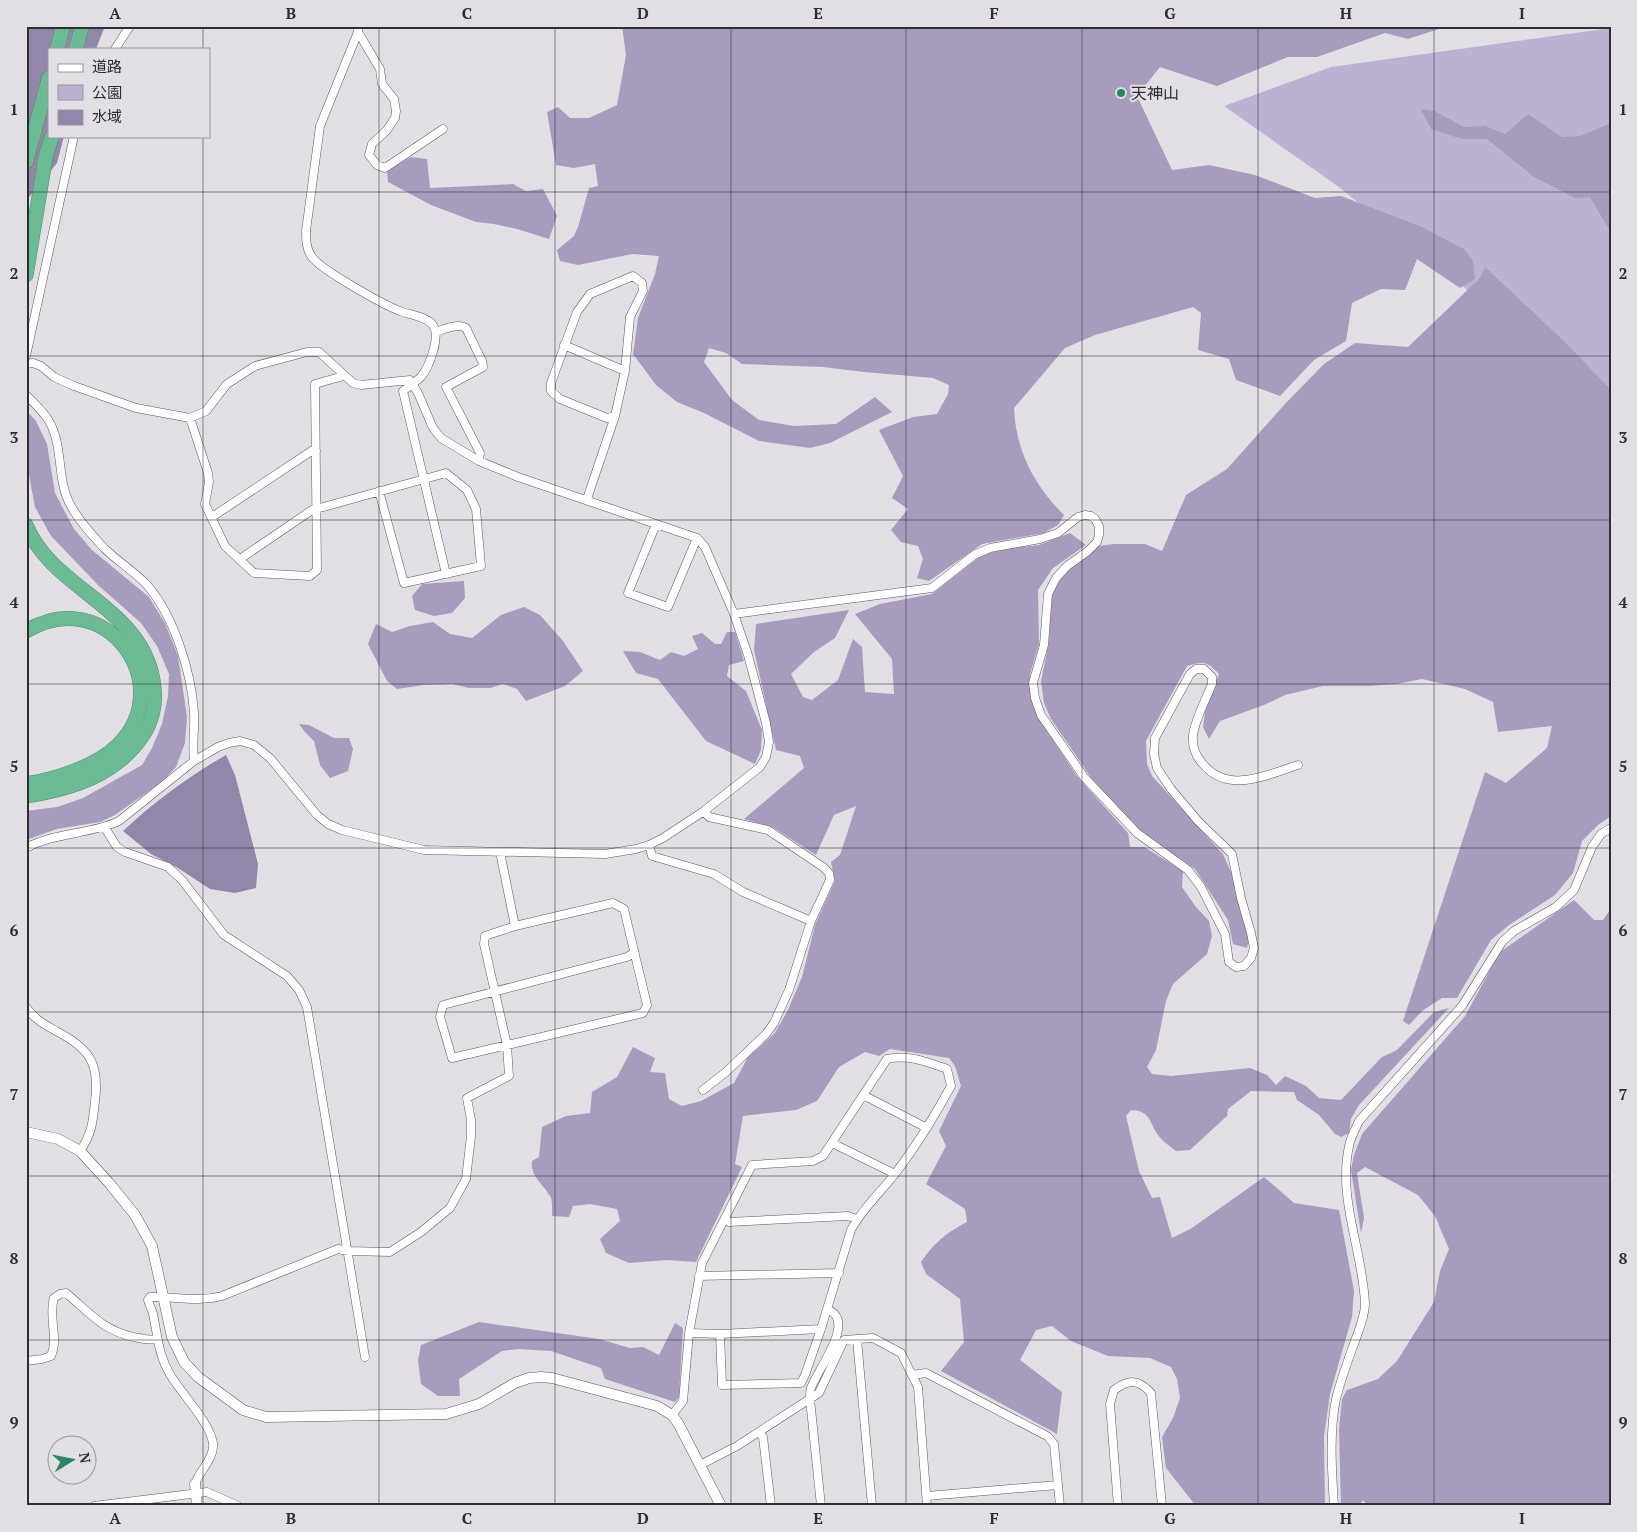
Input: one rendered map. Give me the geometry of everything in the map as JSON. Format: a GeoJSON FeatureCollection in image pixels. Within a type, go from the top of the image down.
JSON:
{"type":"FeatureCollection","features":[{"type":"Feature","properties":{"kind":"highway"},"geometry":{"type":"LineString","coordinates":[[57,48],[63,26]]}},
{"type":"Feature","properties":{"kind":"highway"},"geometry":{"type":"LineString","coordinates":[[76,48],[82,26]]}},
{"type":"Feature","properties":{"kind":"highway"},"geometry":{"type":"LineString","coordinates":[[26,162],[48,82]]}},
{"type":"Feature","properties":{"kind":"highway"},"geometry":{"type":"LineString","coordinates":[[26,236],[51,138]]}},
{"type":"Feature","properties":{"kind":"highway"},"geometry":{"type":"LineString","coordinates":[[26,275],[46,155]]}},
{"type":"Feature","properties":{"kind":"highway"},"geometry":{"type":"LineString","coordinates":[[26,525],[30,535],[52,564],[123,622],[148,658],[154,678],[155,695],[153,712],[147,729],[136,746],[118,763],[100,775],[79,784],[26,796]]}},
{"type":"Feature","properties":{"kind":"highway"},"geometry":{"type":"LineString","coordinates":[[26,631],[45,622],[77,618],[93,622],[108,629],[125,647],[136,668],[140,699],[137,717],[119,745],[104,756],[60,776],[26,784]]}},
{"type":"Feature","properties":{"kind":"street"},"geometry":{"type":"LineString","coordinates":[[116,48],[130,26]]}},
{"type":"Feature","properties":{"kind":"street"},"geometry":{"type":"LineString","coordinates":[[358,29],[380,69],[382,84],[394,98],[396,111],[395,118],[387,130],[372,144],[369,154],[377,165],[385,168],[443,129]]}},
{"type":"Feature","properties":{"kind":"street"},"geometry":{"type":"LineString","coordinates":[[358,29],[320,126],[306,231],[307,248],[315,261],[327,271],[398,310],[434,325],[436,332],[433,354],[427,368],[413,384],[403,391],[446,574]]}},
{"type":"Feature","properties":{"kind":"street"},"geometry":{"type":"LineString","coordinates":[[26,356],[74,138]]}},
{"type":"Feature","properties":{"kind":"street"},"geometry":{"type":"LineString","coordinates":[[587,499],[615,416],[625,371],[630,317],[642,291],[642,283],[633,276],[590,294],[576,312],[551,383],[551,391],[560,399],[607,418],[615,416]]}},
{"type":"Feature","properties":{"kind":"street"},"geometry":{"type":"LineString","coordinates":[[436,332],[456,326],[463,326],[466,328],[482,361],[483,367],[446,388],[480,453],[479,461]]}},
{"type":"Feature","properties":{"kind":"street"},"geometry":{"type":"LineString","coordinates":[[564,345],[625,371]]}},
{"type":"Feature","properties":{"kind":"street"},"geometry":{"type":"LineString","coordinates":[[26,364],[33,363],[41,366],[54,377],[74,386],[136,408],[180,418],[199,416],[206,411],[227,384],[265,362],[307,352],[319,352],[353,383],[361,385],[410,380],[433,428],[441,438],[479,461],[518,477],[698,538],[705,547],[734,614],[748,655],[766,723],[769,742],[766,757],[760,767],[704,811],[649,845],[605,854],[424,850],[342,830],[328,824],[317,815],[270,758],[254,745],[240,741],[218,747],[194,761],[119,821],[105,828],[53,837],[26,848]]}},
{"type":"Feature","properties":{"kind":"street"},"geometry":{"type":"LineString","coordinates":[[190,418],[208,473],[209,482],[205,504],[225,546],[254,573],[310,576],[316,570],[315,384],[340,377],[343,374]]}},
{"type":"Feature","properties":{"kind":"street"},"geometry":{"type":"LineString","coordinates":[[26,395],[49,422],[56,440],[62,481],[70,504],[82,523],[104,547],[146,584],[161,603],[171,622],[180,642],[194,711],[194,761]]}},
{"type":"Feature","properties":{"kind":"street"},"geometry":{"type":"LineString","coordinates":[[212,517],[313,450],[316,451]]}},
{"type":"Feature","properties":{"kind":"street"},"geometry":{"type":"LineString","coordinates":[[240,559],[316,509],[379,491],[446,473],[467,490],[476,509],[481,566],[404,583],[379,491]]}},
{"type":"Feature","properties":{"kind":"street"},"geometry":{"type":"LineString","coordinates":[[734,614],[932,588],[974,555],[990,548],[1040,539],[1058,533],[1078,517],[1091,516],[1099,526],[1097,542],[1088,551],[1066,566],[1056,578],[1048,594],[1044,645],[1033,682],[1035,698],[1042,716],[1084,777],[1137,833],[1188,870],[1201,887],[1226,934],[1229,962],[1236,967],[1244,966],[1251,958],[1254,948],[1232,854],[1198,821],[1171,789],[1157,768],[1154,754],[1155,738],[1190,674],[1196,669],[1204,669],[1212,677],[1212,684],[1194,732],[1193,744],[1196,756],[1205,768],[1215,776],[1233,781],[1248,781],[1298,765]]}},
{"type":"Feature","properties":{"kind":"street"},"geometry":{"type":"LineString","coordinates":[[656,524],[628,593],[668,607],[698,538]]}},
{"type":"Feature","properties":{"kind":"street"},"geometry":{"type":"LineString","coordinates":[[703,1090],[726,1072],[766,1034],[774,1023],[789,990],[811,921],[830,880],[828,873],[823,867],[768,830],[709,818],[704,811]]}},
{"type":"Feature","properties":{"kind":"street"},"geometry":{"type":"LineString","coordinates":[[105,828],[117,847],[125,852],[168,867],[182,880],[224,935],[287,976],[299,990],[306,1007],[365,1357]]}},
{"type":"Feature","properties":{"kind":"street"},"geometry":{"type":"LineString","coordinates":[[1334,1506],[1331,1453],[1336,1401],[1365,1307],[1363,1285],[1348,1203],[1346,1181],[1350,1142],[1359,1121],[1462,1006],[1502,942],[1514,931],[1556,907],[1574,890],[1592,847],[1601,834],[1611,828]]}},
{"type":"Feature","properties":{"kind":"street"},"geometry":{"type":"LineString","coordinates":[[649,845],[652,856],[714,874],[743,892],[811,921]]}},
{"type":"Feature","properties":{"kind":"street"},"geometry":{"type":"LineString","coordinates":[[500,852],[516,926]]}},
{"type":"Feature","properties":{"kind":"street"},"geometry":{"type":"LineString","coordinates":[[197,1506],[195,1489],[197,1476],[208,1462],[214,1445],[208,1430],[170,1375],[161,1357],[148,1300],[150,1297],[191,1300],[210,1299],[222,1296],[338,1249],[390,1252],[421,1232],[450,1208],[466,1179],[471,1136],[471,1120],[467,1098],[509,1076],[507,1045],[496,991],[484,944],[485,936],[516,926],[612,903],[624,909],[647,1005],[643,1013],[507,1045],[452,1058],[440,1017],[443,1005],[496,991],[627,958],[634,953]]}},
{"type":"Feature","properties":{"kind":"street"},"geometry":{"type":"LineString","coordinates":[[26,1008],[39,1022],[64,1035],[84,1050],[94,1067],[97,1076],[97,1086],[93,1121],[89,1139],[80,1151]]}},
{"type":"Feature","properties":{"kind":"street"},"geometry":{"type":"LineString","coordinates":[[672,1415],[683,1401],[689,1333],[702,1263],[752,1166],[813,1161],[823,1156],[887,1059],[896,1057],[923,1060],[947,1069],[951,1086],[927,1128],[895,1174],[856,1219],[821,1329],[801,1383],[722,1385],[720,1334]]}},
{"type":"Feature","properties":{"kind":"street"},"geometry":{"type":"LineString","coordinates":[[863,1095],[927,1128]]}},
{"type":"Feature","properties":{"kind":"street"},"geometry":{"type":"LineString","coordinates":[[26,1132],[58,1139],[80,1151],[135,1215],[152,1246],[172,1337],[184,1362],[198,1377],[243,1410],[266,1417],[446,1414],[479,1404],[515,1383],[529,1378],[552,1378],[657,1406],[672,1415],[721,1506]]}},
{"type":"Feature","properties":{"kind":"street"},"geometry":{"type":"LineString","coordinates":[[832,1143],[895,1174]]}},
{"type":"Feature","properties":{"kind":"street"},"geometry":{"type":"LineString","coordinates":[[725,1219],[728,1222],[848,1216],[856,1219]]}},
{"type":"Feature","properties":{"kind":"street"},"geometry":{"type":"LineString","coordinates":[[699,1276],[839,1273]]}},
{"type":"Feature","properties":{"kind":"street"},"geometry":{"type":"LineString","coordinates":[[26,1361],[51,1356],[54,1350],[51,1305],[54,1298],[60,1294],[66,1293],[96,1320],[118,1333],[149,1340],[156,1339]]}},
{"type":"Feature","properties":{"kind":"street"},"geometry":{"type":"LineString","coordinates":[[821,1506],[810,1389],[825,1362],[838,1328],[838,1319],[835,1313],[827,1309]]}},
{"type":"Feature","properties":{"kind":"street"},"geometry":{"type":"LineString","coordinates":[[689,1333],[720,1334],[821,1329]]}},
{"type":"Feature","properties":{"kind":"street"},"geometry":{"type":"LineString","coordinates":[[700,1465],[737,1446],[819,1393],[844,1340],[873,1338],[901,1353],[918,1387],[927,1506]]}},
{"type":"Feature","properties":{"kind":"street"},"geometry":{"type":"LineString","coordinates":[[857,1339],[872,1506]]}},
{"type":"Feature","properties":{"kind":"street"},"geometry":{"type":"LineString","coordinates":[[912,1375],[926,1373],[1047,1436],[1054,1444],[1060,1506]]}},
{"type":"Feature","properties":{"kind":"street"},"geometry":{"type":"LineString","coordinates":[[1118,1506],[1110,1404],[1114,1390],[1128,1382],[1138,1382],[1151,1392],[1162,1506]]}},
{"type":"Feature","properties":{"kind":"street"},"geometry":{"type":"LineString","coordinates":[[759,1432],[762,1437],[771,1506]]}},
{"type":"Feature","properties":{"kind":"street"},"geometry":{"type":"LineString","coordinates":[[926,1496],[1058,1485]]}},
{"type":"Feature","properties":{"kind":"street"},"geometry":{"type":"LineString","coordinates":[[94,1506],[136,1503],[195,1489],[207,1492],[238,1506]]}},
{"type":"Feature","properties":{"kind":"green space"},"geometry":{"type":"Polygon","coordinates":[[[1611,28],[1611,448],[1573,375],[1339,187],[1224,106],[1331,67],[1611,28]]]}},
{"type":"Feature","properties":{"kind":"shaded area"},"geometry":{"type":"Polygon","coordinates":[[[622,26],[1448,26],[1408,39],[1385,33],[1317,57],[1288,57],[1217,86],[1160,67],[1137,96],[1172,170],[1209,165],[1255,175],[1315,198],[1341,196],[1422,227],[1464,249],[1473,261],[1475,279],[1460,288],[1417,259],[1405,290],[1381,289],[1352,303],[1346,341],[1314,360],[1280,396],[1236,380],[1229,359],[1198,350],[1201,313],[1193,307],[1095,335],[1065,348],[1014,408],[1018,439],[1028,466],[1044,492],[1064,515],[1058,525],[1044,533],[982,544],[929,581],[917,578],[923,559],[918,546],[901,542],[891,530],[908,509],[892,498],[903,476],[879,430],[913,417],[937,414],[948,394],[949,385],[933,378],[823,367],[742,364],[726,353],[709,348],[704,362],[732,400],[759,420],[794,426],[836,424],[875,397],[892,412],[830,443],[810,448],[759,441],[704,413],[677,402],[656,385],[633,354],[638,318],[655,274],[659,256],[632,254],[578,265],[560,261],[557,250],[574,236],[589,188],[598,186],[595,164],[574,168],[556,165],[547,112],[558,107],[570,118],[589,118],[617,105],[626,55],[622,26]]]}},
{"type":"Feature","properties":{"kind":"shaded area"},"geometry":{"type":"Polygon","coordinates":[[[1421,109],[1434,111],[1464,127],[1485,126],[1505,134],[1528,114],[1562,137],[1580,136],[1611,123],[1611,233],[1590,197],[1575,198],[1534,177],[1487,139],[1462,139],[1431,129],[1421,109]]]}},
{"type":"Feature","properties":{"kind":"shaded area"},"geometry":{"type":"Polygon","coordinates":[[[411,157],[427,159],[430,188],[513,184],[526,191],[543,189],[557,216],[549,239],[517,229],[476,222],[431,205],[388,182],[387,170],[411,157]]]}},
{"type":"Feature","properties":{"kind":"shaded area"},"geometry":{"type":"Polygon","coordinates":[[[1485,267],[1566,343],[1611,390],[1611,816],[1598,825],[1582,841],[1573,873],[1555,895],[1509,925],[1491,940],[1457,998],[1442,998],[1422,1011],[1409,1025],[1403,1021],[1485,772],[1506,783],[1547,748],[1552,726],[1498,732],[1493,702],[1465,689],[1422,679],[1397,684],[1323,686],[1285,695],[1220,721],[1209,739],[1203,727],[1206,706],[1219,674],[1205,663],[1187,666],[1146,741],[1147,764],[1152,776],[1223,854],[1232,874],[1249,939],[1247,948],[1233,944],[1228,920],[1195,869],[1139,830],[1096,785],[1051,719],[1044,703],[1041,681],[1049,642],[1051,593],[1071,565],[1098,546],[1145,544],[1162,551],[1186,495],[1227,469],[1284,405],[1324,364],[1355,343],[1408,347],[1480,278],[1485,267]]]}},
{"type":"Feature","properties":{"kind":"shaded area"},"geometry":{"type":"Polygon","coordinates":[[[26,410],[36,421],[47,444],[55,493],[74,529],[92,550],[149,597],[165,623],[178,656],[187,717],[185,743],[176,767],[163,781],[115,815],[100,822],[57,829],[26,840],[26,811],[57,807],[83,798],[142,765],[152,748],[162,724],[168,696],[169,674],[157,646],[141,623],[98,585],[51,536],[35,507],[26,459],[26,410]]]}},
{"type":"Feature","properties":{"kind":"shaded area"},"geometry":{"type":"Polygon","coordinates":[[[1070,533],[1086,545],[1053,568],[1038,590],[1039,644],[1030,674],[1030,692],[1034,708],[1076,775],[1128,833],[1130,847],[1144,847],[1183,871],[1182,887],[1209,921],[1212,936],[1207,954],[1173,984],[1166,1001],[1156,1050],[1147,1067],[1152,1074],[1171,1076],[1250,1068],[1267,1075],[1276,1085],[1285,1076],[1306,1086],[1319,1098],[1341,1100],[1382,1057],[1397,1050],[1434,1012],[1449,1008],[1359,1105],[1351,1119],[1349,1133],[1341,1137],[1335,1134],[1319,1115],[1297,1100],[1294,1092],[1251,1091],[1228,1109],[1227,1116],[1190,1150],[1176,1151],[1158,1135],[1149,1118],[1142,1112],[1131,1110],[1126,1116],[1139,1171],[1152,1198],[1160,1197],[1172,1238],[1192,1228],[1264,1177],[1294,1203],[1339,1210],[1354,1291],[1352,1317],[1330,1394],[1324,1436],[1325,1506],[1196,1506],[1166,1468],[1162,1437],[1173,1418],[1180,1398],[1177,1379],[1171,1367],[1150,1358],[1108,1356],[1071,1341],[1052,1326],[1036,1330],[1020,1360],[1062,1392],[1057,1434],[941,1371],[964,1342],[960,1299],[926,1274],[921,1262],[941,1239],[967,1222],[965,1209],[926,1184],[946,1146],[939,1131],[961,1086],[955,1066],[949,1058],[890,1049],[879,1056],[865,1052],[839,1067],[817,1101],[796,1110],[743,1116],[735,1164],[742,1167],[696,1262],[667,1260],[629,1263],[606,1253],[600,1239],[620,1221],[617,1209],[590,1204],[573,1206],[569,1217],[552,1216],[551,1198],[533,1171],[532,1161],[539,1157],[542,1127],[566,1116],[590,1113],[592,1092],[617,1077],[633,1047],[655,1058],[650,1072],[665,1073],[669,1099],[682,1106],[701,1101],[734,1083],[748,1057],[774,1034],[787,1012],[802,977],[815,925],[835,881],[831,862],[840,855],[856,806],[834,815],[816,855],[774,828],[744,819],[804,768],[800,756],[776,750],[754,650],[756,624],[849,610],[835,638],[814,652],[791,674],[803,697],[812,700],[838,680],[853,639],[862,647],[865,692],[894,694],[892,659],[855,614],[880,604],[932,594],[983,554],[1039,545],[1070,533]]]}},
{"type":"Feature","properties":{"kind":"shaded area"},"geometry":{"type":"Polygon","coordinates":[[[464,581],[465,598],[452,613],[434,616],[415,610],[412,596],[422,584],[464,581]]]}},
{"type":"Feature","properties":{"kind":"shaded area"},"geometry":{"type":"Polygon","coordinates":[[[524,607],[540,615],[563,641],[583,671],[565,686],[526,701],[517,689],[503,684],[490,688],[469,688],[452,684],[424,685],[397,689],[387,681],[368,644],[376,624],[392,632],[410,626],[433,622],[450,634],[472,638],[501,615],[524,607]]]}},
{"type":"Feature","properties":{"kind":"shaded area"},"geometry":{"type":"Polygon","coordinates":[[[727,632],[735,632],[744,661],[729,665],[727,676],[746,691],[762,730],[761,750],[755,764],[706,741],[658,679],[636,673],[623,651],[640,652],[660,660],[671,652],[684,656],[698,649],[692,636],[702,633],[715,644],[721,644],[727,632]]]}},
{"type":"Feature","properties":{"kind":"shaded area"},"geometry":{"type":"Polygon","coordinates":[[[299,724],[309,725],[334,738],[349,738],[353,749],[348,771],[330,778],[320,765],[314,741],[299,724]]]}},
{"type":"Feature","properties":{"kind":"shaded area"},"geometry":{"type":"Polygon","coordinates":[[[1574,900],[1594,920],[1603,920],[1611,908],[1611,1506],[1368,1506],[1363,1500],[1359,1506],[1341,1506],[1339,1429],[1342,1399],[1347,1390],[1378,1379],[1397,1361],[1434,1302],[1440,1271],[1449,1249],[1435,1216],[1418,1195],[1365,1167],[1357,1173],[1364,1218],[1361,1233],[1351,1170],[1354,1155],[1362,1134],[1465,1016],[1500,952],[1574,900]]]}},
{"type":"Feature","properties":{"kind":"shaded area"},"geometry":{"type":"Polygon","coordinates":[[[479,1322],[599,1339],[630,1348],[643,1347],[659,1355],[675,1323],[683,1328],[679,1397],[675,1402],[605,1379],[601,1368],[551,1351],[518,1349],[502,1351],[459,1379],[460,1396],[438,1396],[421,1384],[418,1360],[421,1345],[479,1322]]]}},
{"type":"Feature","properties":{"kind":"water"},"geometry":{"type":"Polygon","coordinates":[[[26,26],[105,26],[96,48],[48,48],[48,138],[63,138],[57,163],[26,201],[26,26]]]}},
{"type":"Feature","properties":{"kind":"water"},"geometry":{"type":"Polygon","coordinates":[[[226,755],[235,775],[258,864],[256,888],[235,893],[210,889],[178,868],[151,854],[123,831],[172,790],[226,755]]]}},
{"type":"Feature","properties":{"kind":"place","name":"天神山"},"geometry":{"type":"Point","coordinates":[1121,93]}}]}
